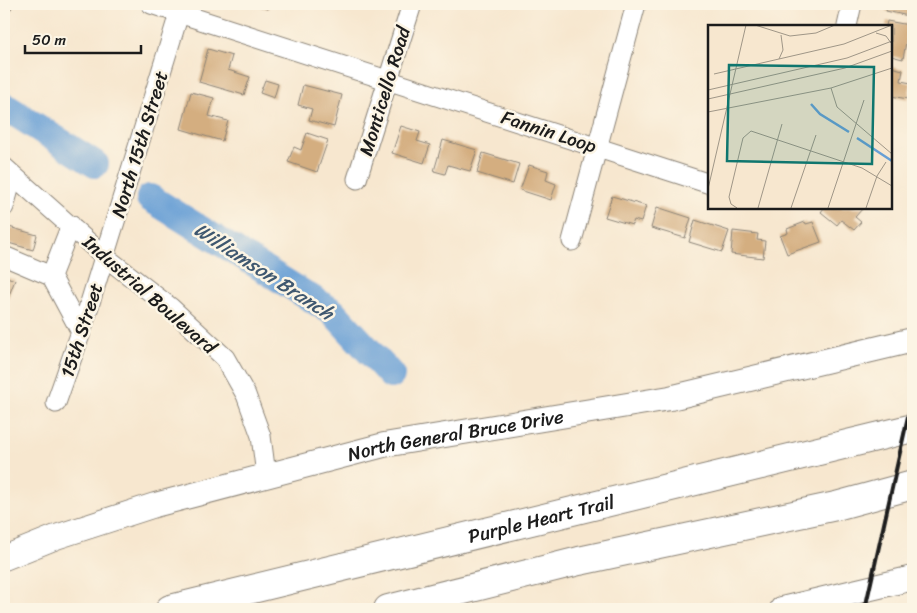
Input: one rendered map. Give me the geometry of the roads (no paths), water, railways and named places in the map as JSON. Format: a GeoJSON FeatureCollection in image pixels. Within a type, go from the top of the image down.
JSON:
{"type":"FeatureCollection","features":[{"type":"Feature","properties":{"kind":"highway","name":"Purple Heart Trail"},"geometry":{"type":"LineString","coordinates":[[170,609],[913,428]]}},
{"type":"Feature","properties":{"kind":"highway"},"geometry":{"type":"LineString","coordinates":[[388,609],[579,561],[836,506],[913,485]]}},
{"type":"Feature","properties":{"kind":"main road","name":"North General Bruce Drive"},"geometry":{"type":"LineString","coordinates":[[4,558],[56,537],[155,505],[384,445],[670,398],[913,340]]}},
{"type":"Feature","properties":{"kind":"main road"},"geometry":{"type":"LineString","coordinates":[[782,609],[913,578]]}},
{"type":"Feature","properties":{"kind":"street","name":"Fannin Loop"},"geometry":{"type":"LineString","coordinates":[[151,4],[181,8],[388,79],[708,183]]}},
{"type":"Feature","properties":{"kind":"street","name":"Monticello Road"},"geometry":{"type":"LineString","coordinates":[[357,179],[412,4]]}},
{"type":"Feature","properties":{"kind":"street"},"geometry":{"type":"LineString","coordinates":[[572,241],[636,4]]}},
{"type":"Feature","properties":{"kind":"street"},"geometry":{"type":"LineString","coordinates":[[847,25],[852,4]]}},
{"type":"Feature","properties":{"kind":"street","name":"North 15th Street"},"geometry":{"type":"LineString","coordinates":[[104,256],[181,8]]}},
{"type":"Feature","properties":{"kind":"street"},"geometry":{"type":"LineString","coordinates":[[4,207],[9,171]]}},
{"type":"Feature","properties":{"kind":"street","name":"Industrial Boulevard"},"geometry":{"type":"LineString","coordinates":[[9,171],[104,256],[170,307],[225,358],[246,395],[261,436],[266,475]]}},
{"type":"Feature","properties":{"kind":"street"},"geometry":{"type":"LineString","coordinates":[[51,276],[70,226]]}},
{"type":"Feature","properties":{"kind":"street"},"geometry":{"type":"LineString","coordinates":[[4,256],[51,276],[81,332]]}},
{"type":"Feature","properties":{"kind":"street","name":"15th Street"},"geometry":{"type":"LineString","coordinates":[[56,403],[81,332],[104,256]]}},
{"type":"Feature","properties":{"kind":"waterway","name":"Williamson Branch"},"geometry":{"type":"LineString","coordinates":[[4,106],[95,164]]}},
{"type":"Feature","properties":{"kind":"waterway","name":"Williamson Branch"},"geometry":{"type":"LineString","coordinates":[[150,198],[333,312],[391,375]]}},
{"type":"Feature","properties":{"kind":"railway"},"geometry":{"type":"LineString","coordinates":[[865,609],[913,394]]}}]}
